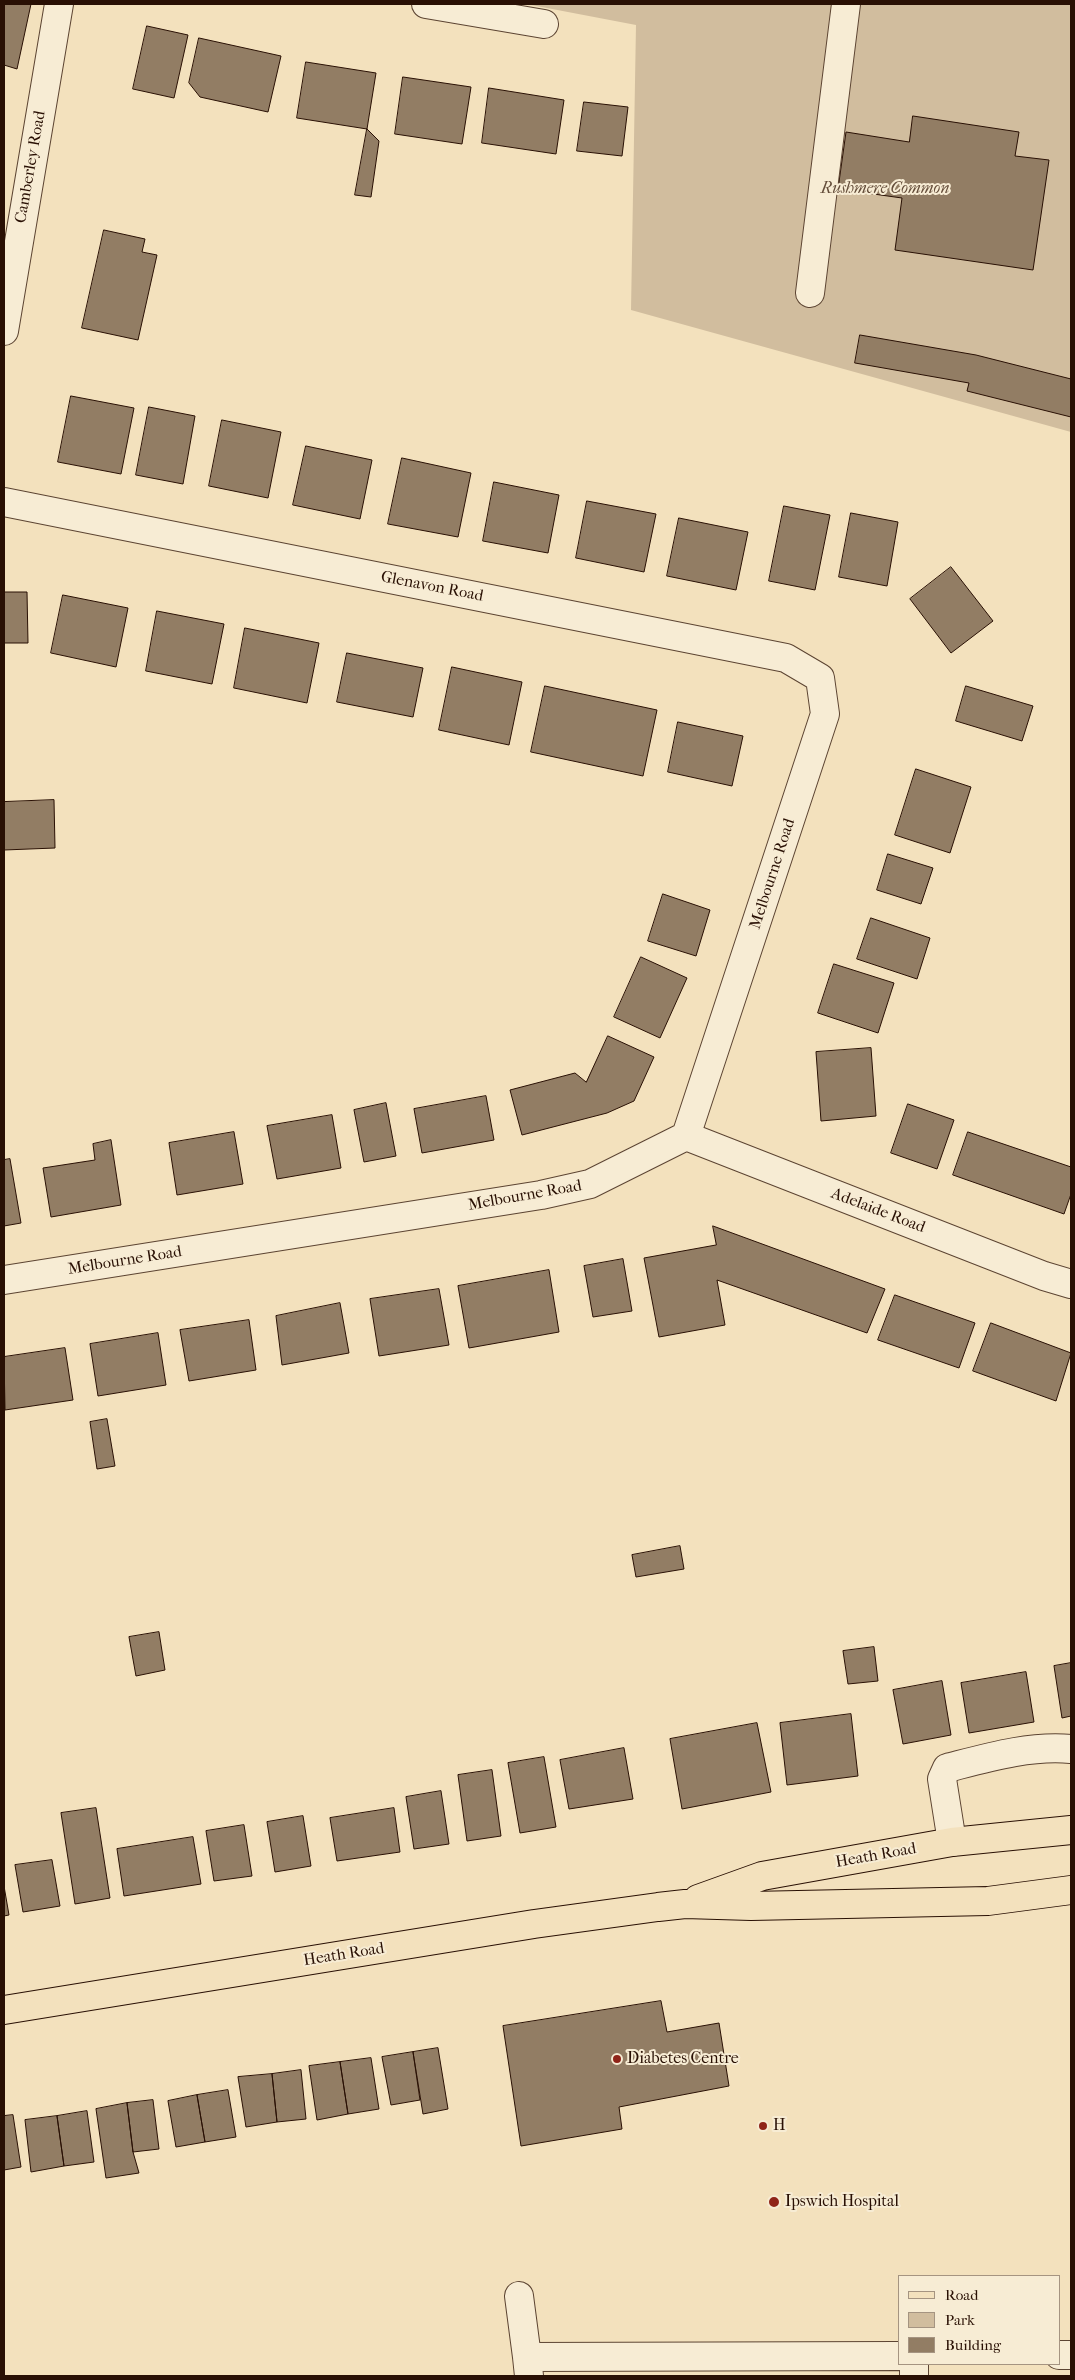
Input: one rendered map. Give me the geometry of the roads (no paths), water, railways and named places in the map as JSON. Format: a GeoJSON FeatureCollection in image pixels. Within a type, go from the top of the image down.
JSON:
{"type":"FeatureCollection","features":[{"type":"Feature","properties":{"kind":"main road","name":"Heath Road"},"geometry":{"type":"LineString","coordinates":[[685,1904],[762,1876],[950,1831],[1071,1830]]}},
{"type":"Feature","properties":{"kind":"main road","name":"Heath Road"},"geometry":{"type":"LineString","coordinates":[[4,2010],[534,1924],[685,1904],[751,1906],[988,1901],[1071,1890]]}},
{"type":"Feature","properties":{"kind":"street","name":"Camberley Road"},"geometry":{"type":"LineString","coordinates":[[4,331],[59,4]]}},
{"type":"Feature","properties":{"kind":"street"},"geometry":{"type":"LineString","coordinates":[[426,4],[544,24]]}},
{"type":"Feature","properties":{"kind":"street"},"geometry":{"type":"LineString","coordinates":[[810,293],[846,4]]}},
{"type":"Feature","properties":{"kind":"street","name":"Glenavon Road"},"geometry":{"type":"LineString","coordinates":[[4,502],[786,658],[820,678],[825,714]]}},
{"type":"Feature","properties":{"kind":"street","name":"Melbourne Road"},"geometry":{"type":"LineString","coordinates":[[4,1280],[542,1195],[590,1184],[686,1136],[825,714]]}},
{"type":"Feature","properties":{"kind":"street","name":"Adelaide Road"},"geometry":{"type":"LineString","coordinates":[[686,1136],[1044,1276],[1071,1284]]}},
{"type":"Feature","properties":{"kind":"street"},"geometry":{"type":"LineString","coordinates":[[950,1831],[942,1779],[947,1768],[985,1758],[1054,1747],[1071,1749]]}},
{"type":"Feature","properties":{"kind":"street"},"geometry":{"type":"LineString","coordinates":[[519,2296],[528,2367],[898,2356]]}},
{"type":"Feature","properties":{"kind":"place","name":"Diabetes Centre"},"geometry":{"type":"Point","coordinates":[617,2059]}},
{"type":"Feature","properties":{"kind":"place","name":"H"},"geometry":{"type":"Point","coordinates":[763,2126]}},
{"type":"Feature","properties":{"kind":"place","name":"Ipswich Hospital"},"geometry":{"type":"Point","coordinates":[774,2202]}},
{"type":"Feature","properties":{"kind":"park label","name":"Rushmere Common"},"geometry":{"type":"Point","coordinates":[885,189]}}]}
